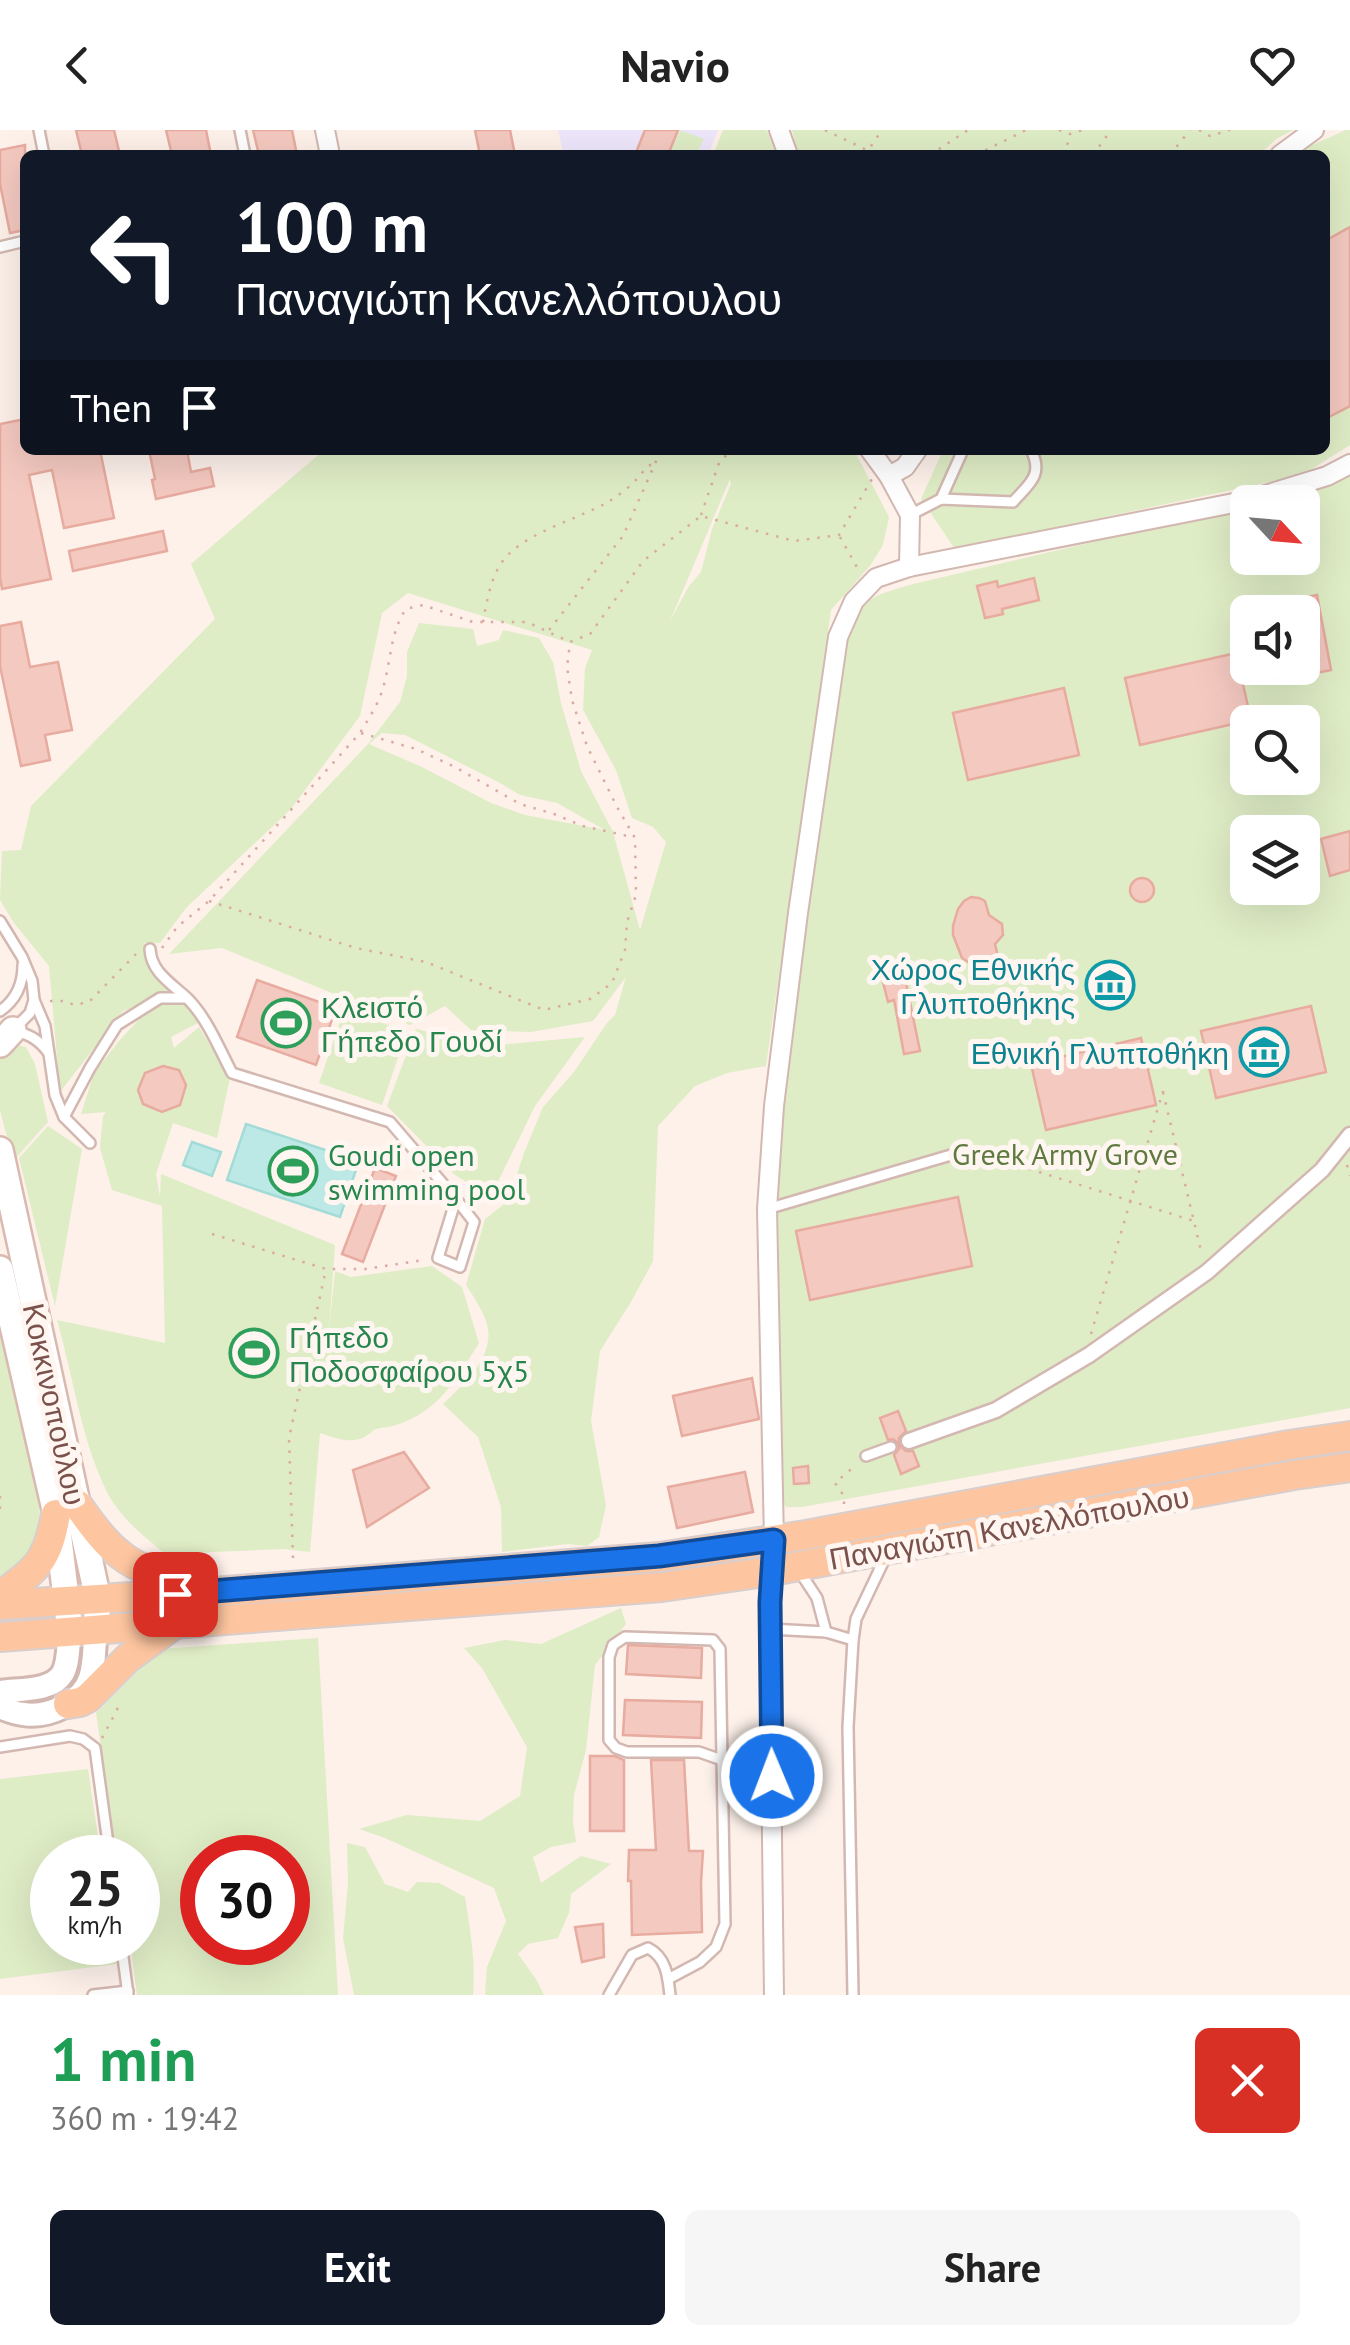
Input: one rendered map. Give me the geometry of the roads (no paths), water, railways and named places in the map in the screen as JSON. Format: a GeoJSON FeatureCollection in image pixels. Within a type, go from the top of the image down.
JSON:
{"type":"FeatureCollection","features":[{"type":"Feature","properties":{"kind":"main road","name":"Κοκκινοπούλου"},"geometry":{"type":"LineString","coordinates":[[0,1150],[67,1509],[66,1602],[83,1630]]}},
{"type":"Feature","properties":{"kind":"main road","name":"Κοκκινοπούλου"},"geometry":{"type":"LineString","coordinates":[[0,1269],[67,1509],[98,1599],[83,1630]]}},
{"type":"Feature","properties":{"kind":"main road","name":"Παναγιώτη Κανελλόπουλου"},"geometry":{"type":"LineString","coordinates":[[0,1606],[659,1556],[774,1540],[1350,1436]]}},
{"type":"Feature","properties":{"kind":"main road","name":"Παναγιώτη Κανελλόπουλου"},"geometry":{"type":"LineString","coordinates":[[0,1637],[662,1587],[1350,1467]]}},
{"type":"Feature","properties":{"kind":"main road"},"geometry":{"type":"LineString","coordinates":[[0,1596],[38,1566],[67,1509],[124,1560],[213,1592]]}},
{"type":"Feature","properties":{"kind":"main road"},"geometry":{"type":"LineString","coordinates":[[68,1704],[88,1698],[143,1645],[174,1625]]}},
{"type":"Feature","properties":{"kind":"street"},"geometry":{"type":"LineString","coordinates":[[1286,150],[1314,130]]}},
{"type":"Feature","properties":{"kind":"street"},"geometry":{"type":"LineString","coordinates":[[880,463],[905,468],[914,455]]}},
{"type":"Feature","properties":{"kind":"street"},"geometry":{"type":"LineString","coordinates":[[880,463],[910,515],[909,567]]}},
{"type":"Feature","properties":{"kind":"street"},"geometry":{"type":"LineString","coordinates":[[774,1995],[770,1629],[784,1568],[774,1540],[767,1210],[776,1087],[838,638],[854,601],[876,578],[909,567],[1249,500],[1327,476],[1350,464]]}},
{"type":"Feature","properties":{"kind":"street"},"geometry":{"type":"LineString","coordinates":[[909,1441],[996,1410],[1084,1358],[1206,1272],[1322,1170],[1350,1135]]}},
{"type":"Feature","properties":{"kind":"street"},"geometry":{"type":"LineString","coordinates":[[0,1692],[42,1686],[58,1678],[83,1630]]}},
{"type":"Feature","properties":{"kind":"street"},"geometry":{"type":"LineString","coordinates":[[0,1707],[29,1715],[68,1704],[90,1676],[83,1630]]}},
{"type":"Feature","properties":{"kind":"lane"},"geometry":{"type":"LineString","coordinates":[[941,498],[960,455]]}},
{"type":"Feature","properties":{"kind":"lane"},"geometry":{"type":"LineString","coordinates":[[910,515],[941,498],[1014,502],[1035,477],[1038,462],[1034,455]]}},
{"type":"Feature","properties":{"kind":"lane"},"geometry":{"type":"LineString","coordinates":[[0,921],[32,981],[34,1000],[46,1026],[55,1095],[64,1117],[90,1142]]}},
{"type":"Feature","properties":{"kind":"lane"},"geometry":{"type":"LineString","coordinates":[[150,949],[150,961],[160,974],[199,1011],[232,1073],[390,1122],[456,1199],[474,1222],[460,1267],[438,1258],[456,1199]]}},
{"type":"Feature","properties":{"kind":"lane"},"geometry":{"type":"LineString","coordinates":[[3,1026],[21,985],[22,958]]}},
{"type":"Feature","properties":{"kind":"lane"},"geometry":{"type":"LineString","coordinates":[[64,1117],[117,1025],[160,998],[186,998]]}},
{"type":"Feature","properties":{"kind":"lane"},"geometry":{"type":"LineString","coordinates":[[3,1026],[16,1000],[34,1000]]}},
{"type":"Feature","properties":{"kind":"lane"},"geometry":{"type":"LineString","coordinates":[[3,1026],[30,1013],[34,1000]]}},
{"type":"Feature","properties":{"kind":"lane"},"geometry":{"type":"LineString","coordinates":[[3,1026],[30,1035],[50,1054]]}},
{"type":"Feature","properties":{"kind":"lane"},"geometry":{"type":"LineString","coordinates":[[767,1210],[968,1150]]}},
{"type":"Feature","properties":{"kind":"lane"},"geometry":{"type":"LineString","coordinates":[[866,1456],[890,1447]]}},
{"type":"Feature","properties":{"kind":"lane"},"geometry":{"type":"LineString","coordinates":[[852,1995],[848,1727],[853,1640],[856,1618],[890,1549]]}},
{"type":"Feature","properties":{"kind":"lane"},"geometry":{"type":"LineString","coordinates":[[784,1568],[817,1598],[826,1632]]}},
{"type":"Feature","properties":{"kind":"lane"},"geometry":{"type":"LineString","coordinates":[[770,1629],[826,1632],[853,1640]]}},
{"type":"Feature","properties":{"kind":"lane"},"geometry":{"type":"LineString","coordinates":[[668,1979],[700,1962],[716,1947],[726,1924],[720,1650],[713,1640],[625,1636],[614,1645],[609,1657],[608,1740],[627,1752],[699,1752],[722,1760]]}},
{"type":"Feature","properties":{"kind":"lane"},"geometry":{"type":"LineString","coordinates":[[0,1748],[70,1736],[96,1748],[107,1835]]}},
{"type":"Feature","properties":{"kind":"lane"},"geometry":{"type":"LineString","coordinates":[[609,1995],[632,1955],[648,1948],[662,1960],[670,1995]]}},
{"type":"Feature","properties":{"kind":"lane"},"geometry":{"type":"LineString","coordinates":[[94,1995],[128,1993],[124,1965]]}},
{"type":"Feature","properties":{"kind":"water","name":"Goudi open swimming pool"},"geometry":{"type":"Polygon","coordinates":[[[246,1124],[359,1161],[340,1217],[227,1180],[246,1124]]]}},
{"type":"Feature","properties":{"kind":"water"},"geometry":{"type":"Polygon","coordinates":[[[192,1142],[221,1152],[212,1176],[183,1165],[192,1142]]]}},
{"type":"Feature","properties":{"kind":"place","name":"Χώρος Εθνικής Γλυπτοθήκης"},"geometry":{"type":"Point","coordinates":[1110,985]}},
{"type":"Feature","properties":{"kind":"place","name":"Κλειστό Γήπεδο Γουδί"},"geometry":{"type":"Point","coordinates":[286,1023]}},
{"type":"Feature","properties":{"kind":"place","name":"Εθνική Γλυπτοθήκη"},"geometry":{"type":"Point","coordinates":[1264,1052]}},
{"type":"Feature","properties":{"kind":"place","name":"Goudi open swimming pool"},"geometry":{"type":"Point","coordinates":[293,1171]}},
{"type":"Feature","properties":{"kind":"place","name":"Γήπεδο Ποδοσφαίρου 5χ5"},"geometry":{"type":"Point","coordinates":[254,1353]}},
{"type":"Feature","properties":{"kind":"park label","name":"Greek Army Grove"},"geometry":{"type":"Point","coordinates":[1065,1153]}}]}
